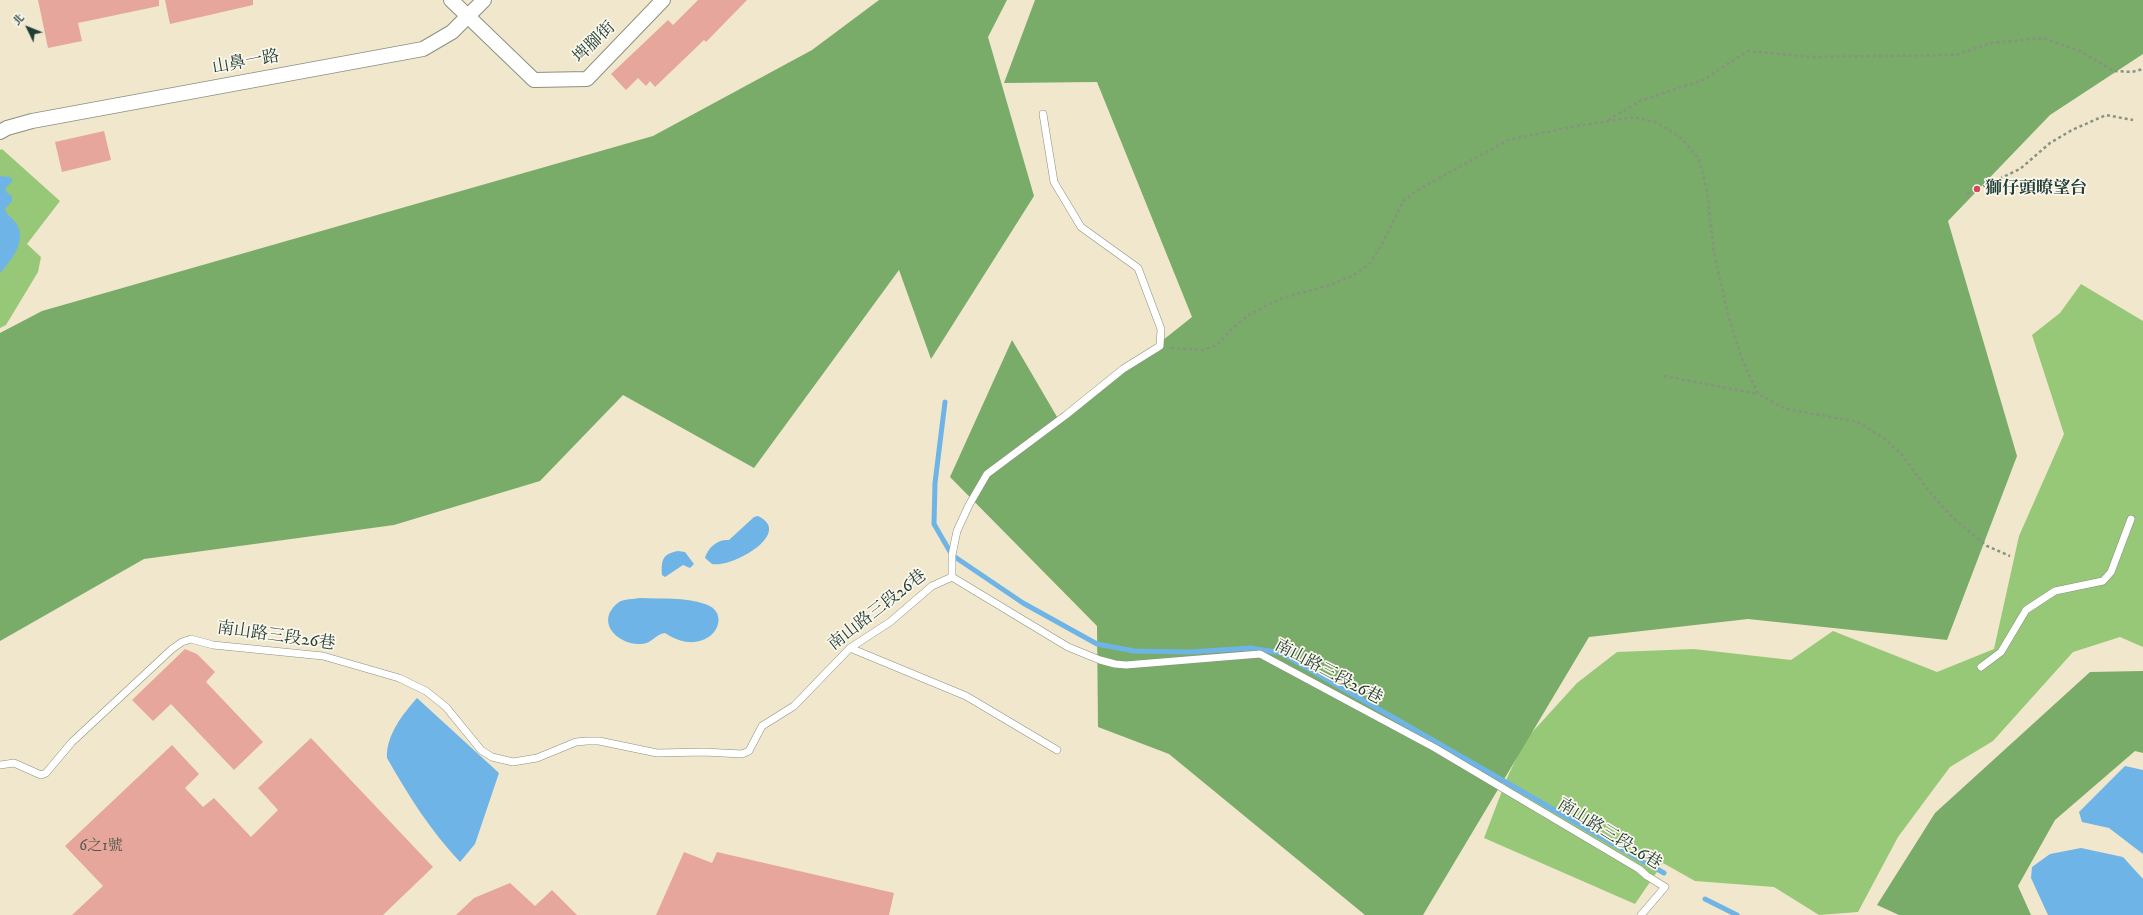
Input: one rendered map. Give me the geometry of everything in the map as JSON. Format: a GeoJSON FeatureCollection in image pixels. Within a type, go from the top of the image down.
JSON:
{"type":"FeatureCollection","features":[{"type":"Feature","properties":{"kind":"street","name":"埤腳街"},"geometry":{"type":"LineString","coordinates":[[451,0],[534,80],[587,79],[663,0]]}},
{"type":"Feature","properties":{"kind":"street","name":"山鼻一路"},"geometry":{"type":"LineString","coordinates":[[0,132],[32,121],[423,49],[452,32],[484,0]]}},
{"type":"Feature","properties":{"kind":"lane"},"geometry":{"type":"LineString","coordinates":[[1043,114],[1054,182],[1081,227],[1138,268],[1161,329],[1160,346]]}},
{"type":"Feature","properties":{"kind":"lane","name":"南山路三段26巷"},"geometry":{"type":"LineString","coordinates":[[952,577],[952,555],[957,531],[986,474],[1066,414],[1123,368],[1160,346]]}},
{"type":"Feature","properties":{"kind":"lane"},"geometry":{"type":"LineString","coordinates":[[1981,667],[2001,652],[2026,610],[2055,591],[2103,581],[2111,572],[2131,519]]}},
{"type":"Feature","properties":{"kind":"lane","name":"南山路三段26巷"},"geometry":{"type":"LineString","coordinates":[[0,765],[14,762],[41,775],[46,773],[72,742],[172,649],[182,642],[191,639],[213,645],[323,656],[411,683],[426,691],[446,707],[481,750],[492,757],[513,762],[537,758],[576,742],[587,740],[599,741],[657,753],[704,752],[742,754],[749,751],[762,726],[794,706],[850,648],[890,622],[932,586],[952,577]]}},
{"type":"Feature","properties":{"kind":"lane","name":"南山路三段26巷"},"geometry":{"type":"LineString","coordinates":[[952,577],[1068,647],[1084,655],[1115,664],[1260,654],[1435,748],[1640,869],[1647,876],[1665,888],[1641,915]]}},
{"type":"Feature","properties":{"kind":"lane"},"geometry":{"type":"LineString","coordinates":[[850,648],[966,696],[1057,750]]}},
{"type":"Feature","properties":{"kind":"path"},"geometry":{"type":"LineString","coordinates":[[1605,121],[1640,102],[1703,80],[1748,51],[1812,57],[1956,55],[1991,43],[2043,38],[2080,51],[2114,71],[2132,72],[2143,70]]}},
{"type":"Feature","properties":{"kind":"path"},"geometry":{"type":"LineString","coordinates":[[1967,194],[2020,169],[2050,143],[2072,130],[2106,115],[2133,120]]}},
{"type":"Feature","properties":{"kind":"path"},"geometry":{"type":"LineString","coordinates":[[1160,346],[1203,350],[1217,345],[1234,327],[1256,311],[1282,298],[1330,285],[1354,275],[1370,263],[1381,246],[1403,201],[1416,191],[1508,140],[1605,121],[1634,117],[1658,123],[1681,138],[1699,159],[1707,191],[1714,253],[1728,315],[1743,362],[1758,394]]}},
{"type":"Feature","properties":{"kind":"path"},"geometry":{"type":"LineString","coordinates":[[1664,376],[1758,394],[1786,410],[1858,422],[1885,438],[1902,455],[1927,489],[1953,518],[1987,546],[2010,556]]}},
{"type":"Feature","properties":{"kind":"green space"},"geometry":{"type":"Polygon","coordinates":[[[879,0],[1007,0],[988,37],[1034,196],[931,359],[899,270],[754,468],[623,395],[540,481],[394,525],[144,559],[0,641],[0,333],[42,311],[653,136],[812,50],[879,0]]]}},
{"type":"Feature","properties":{"kind":"green space"},"geometry":{"type":"Polygon","coordinates":[[[1035,0],[2143,0],[2143,54],[2050,115],[1948,221],[2017,456],[1947,640],[1748,619],[1589,637],[1423,915],[1365,915],[1169,754],[1098,727],[1097,626],[950,477],[1012,340],[1060,422],[1192,317],[1097,82],[1004,83],[1035,0]]]}},
{"type":"Feature","properties":{"kind":"green space"},"geometry":{"type":"Polygon","coordinates":[[[2,149],[60,201],[27,244],[41,257],[38,272],[6,325],[0,328],[0,150],[2,149]]]}},
{"type":"Feature","properties":{"kind":"green space"},"geometry":{"type":"Polygon","coordinates":[[[2081,284],[2143,321],[2143,647],[2120,637],[2073,652],[1993,741],[1950,767],[1898,837],[1858,912],[1819,915],[1774,887],[1695,881],[1663,863],[1635,904],[1484,838],[1507,778],[1525,740],[1577,683],[1617,652],[1694,649],[1791,660],[1833,631],[1937,672],[1994,649],[2019,536],[2064,434],[2032,335],[2060,313],[2081,284]]]}},
{"type":"Feature","properties":{"kind":"green space"},"geometry":{"type":"Polygon","coordinates":[[[2143,671],[2143,753],[2135,751],[2055,820],[2018,886],[2031,915],[1899,915],[1877,905],[1935,813],[2090,672],[2143,671]]]}},
{"type":"Feature","properties":{"kind":"water"},"geometry":{"type":"Polygon","coordinates":[[[0,176],[10,177],[13,180],[6,188],[6,192],[12,196],[12,201],[5,209],[16,223],[20,236],[17,250],[9,263],[0,273],[0,176]]]}},
{"type":"Feature","properties":{"kind":"water"},"geometry":{"type":"Polygon","coordinates":[[[758,516],[767,523],[769,531],[765,540],[756,548],[733,561],[721,564],[712,564],[705,558],[708,550],[714,544],[729,540],[754,517],[758,516]]]}},
{"type":"Feature","properties":{"kind":"water"},"geometry":{"type":"Polygon","coordinates":[[[673,552],[685,552],[694,564],[690,568],[683,565],[665,577],[662,575],[664,558],[673,552]]]}},
{"type":"Feature","properties":{"kind":"water"},"geometry":{"type":"Polygon","coordinates":[[[640,598],[681,599],[705,604],[714,609],[718,617],[718,625],[713,633],[705,639],[694,642],[680,640],[665,633],[645,644],[624,641],[612,630],[609,624],[609,617],[612,609],[619,602],[640,598]]]}},
{"type":"Feature","properties":{"kind":"water"},"geometry":{"type":"Polygon","coordinates":[[[417,698],[499,773],[475,844],[460,862],[420,812],[387,758],[389,741],[396,725],[417,698]]]}},
{"type":"Feature","properties":{"kind":"water"},"geometry":{"type":"Polygon","coordinates":[[[2125,766],[2143,770],[2143,854],[2109,828],[2082,822],[2079,812],[2125,766]]]}},
{"type":"Feature","properties":{"kind":"water"},"geometry":{"type":"Polygon","coordinates":[[[2081,848],[2123,857],[2143,879],[2143,915],[2048,915],[2031,878],[2032,867],[2050,854],[2081,848]]]}},
{"type":"Feature","properties":{"kind":"building"},"geometry":{"type":"Polygon","coordinates":[[[38,0],[159,0],[159,6],[78,23],[82,41],[48,48],[38,0]]]}},
{"type":"Feature","properties":{"kind":"building"},"geometry":{"type":"Polygon","coordinates":[[[165,0],[253,0],[253,5],[170,24],[165,0]]]}},
{"type":"Feature","properties":{"kind":"building"},"geometry":{"type":"Polygon","coordinates":[[[698,0],[747,0],[706,42],[704,40],[655,87],[650,81],[646,86],[638,78],[626,90],[611,74],[668,20],[673,25],[698,0]]]}},
{"type":"Feature","properties":{"kind":"building"},"geometry":{"type":"Polygon","coordinates":[[[104,131],[111,160],[62,172],[55,142],[104,131]]]}},
{"type":"Feature","properties":{"kind":"building"},"geometry":{"type":"Polygon","coordinates":[[[185,649],[197,654],[215,672],[206,682],[263,742],[234,770],[171,704],[153,721],[132,700],[185,649]]]}},
{"type":"Feature","properties":{"kind":"building"},"geometry":{"type":"Polygon","coordinates":[[[311,738],[433,867],[383,915],[72,915],[103,886],[65,846],[172,745],[199,774],[185,788],[203,807],[214,798],[251,837],[278,810],[258,788],[311,738]]]}},
{"type":"Feature","properties":{"kind":"building"},"geometry":{"type":"Polygon","coordinates":[[[684,852],[712,863],[717,852],[894,893],[889,915],[656,915],[684,852]]]}},
{"type":"Feature","properties":{"kind":"building"},"geometry":{"type":"Polygon","coordinates":[[[510,883],[535,906],[552,890],[577,915],[456,915],[474,898],[510,883]]]}},
{"type":"Feature","properties":{"kind":"waterway"},"geometry":{"type":"LineString","coordinates":[[945,402],[935,483],[934,524],[952,555],[1023,603],[1097,644],[1134,651],[1190,652],[1251,648],[1281,653],[1664,873]]}},
{"type":"Feature","properties":{"kind":"waterway"},"geometry":{"type":"LineString","coordinates":[[1705,899],[1737,915]]}},
{"type":"Feature","properties":{"kind":"place","name":"獅仔頭暸望台"},"geometry":{"type":"Point","coordinates":[1977,189]}}]}
